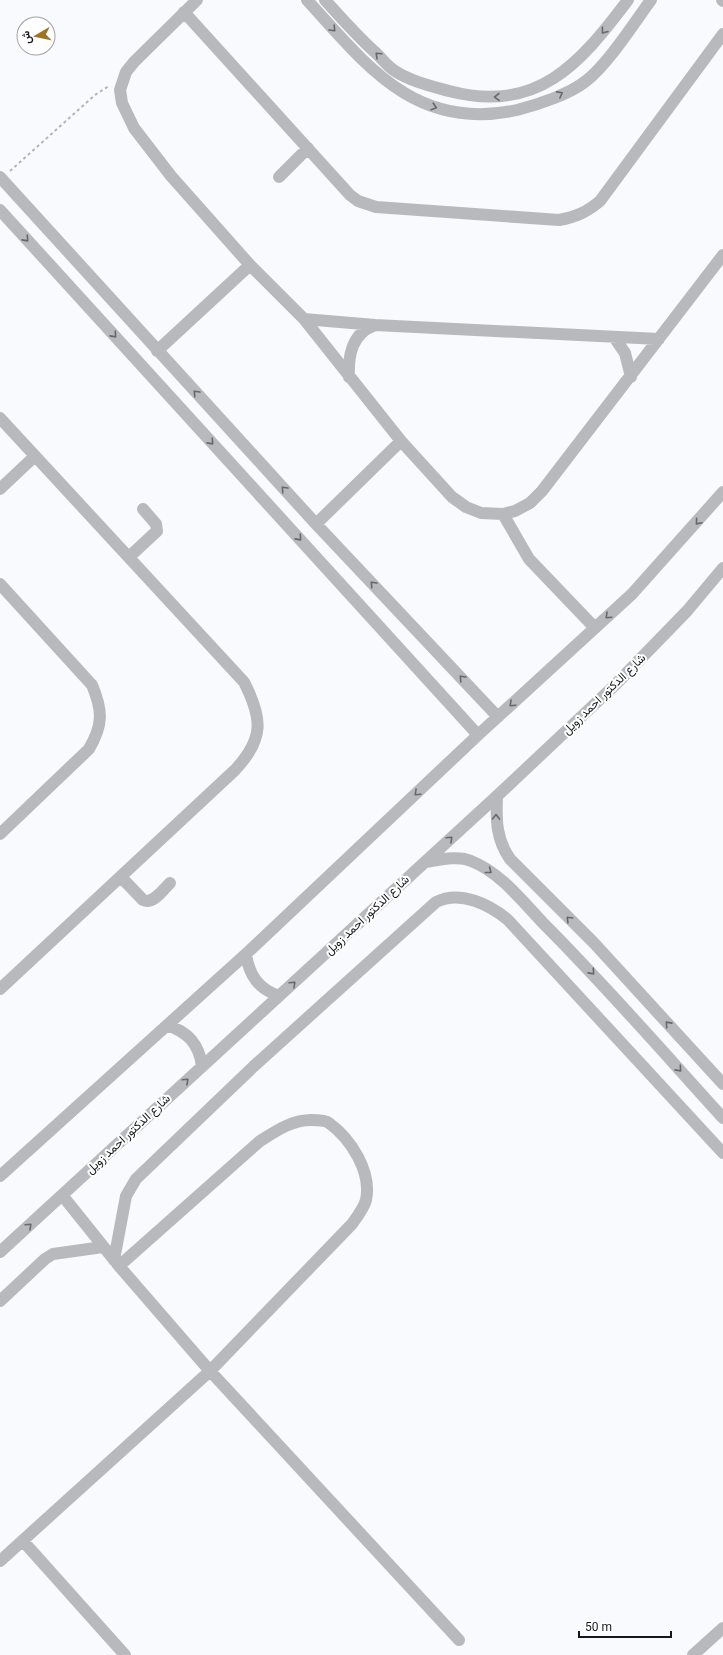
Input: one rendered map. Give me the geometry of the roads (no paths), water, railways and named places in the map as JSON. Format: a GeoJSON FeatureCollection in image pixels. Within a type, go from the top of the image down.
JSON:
{"type":"FeatureCollection","features":[{"type":"Feature","properties":{"kind":"street"},"geometry":{"type":"LineString","coordinates":[[197,0],[134,62],[123,80],[120,90],[122,103],[134,128],[171,176],[250,264],[304,319],[401,441],[452,497],[466,507],[482,513],[503,514],[515,511],[530,503],[542,491],[723,255]]}},
{"type":"Feature","properties":{"kind":"street"},"geometry":{"type":"LineString","coordinates":[[307,0],[368,66],[399,91],[421,103],[446,110],[470,114],[494,114],[546,102],[586,81],[602,65],[651,0]]}},
{"type":"Feature","properties":{"kind":"street"},"geometry":{"type":"LineString","coordinates":[[325,0],[355,34],[395,71],[439,88],[463,95],[483,97],[506,96],[524,93],[558,76],[598,39],[628,0]]}},
{"type":"Feature","properties":{"kind":"street"},"geometry":{"type":"LineString","coordinates":[[184,12],[350,196],[366,205],[551,219],[574,217],[588,211],[600,201],[723,34]]}},
{"type":"Feature","properties":{"kind":"street"},"geometry":{"type":"LineString","coordinates":[[279,177],[308,148]]}},
{"type":"Feature","properties":{"kind":"street"},"geometry":{"type":"LineString","coordinates":[[1,178],[316,524],[498,717]]}},
{"type":"Feature","properties":{"kind":"street"},"geometry":{"type":"LineString","coordinates":[[0,210],[478,735]]}},
{"type":"Feature","properties":{"kind":"street"},"geometry":{"type":"LineString","coordinates":[[157,351],[250,264]]}},
{"type":"Feature","properties":{"kind":"street"},"geometry":{"type":"LineString","coordinates":[[304,319],[375,325],[659,339]]}},
{"type":"Feature","properties":{"kind":"street"},"geometry":{"type":"LineString","coordinates":[[349,377],[348,366],[353,343],[367,328],[375,325]]}},
{"type":"Feature","properties":{"kind":"street"},"geometry":{"type":"LineString","coordinates":[[614,336],[625,353],[630,377]]}},
{"type":"Feature","properties":{"kind":"street"},"geometry":{"type":"LineString","coordinates":[[0,418],[244,682],[253,700],[258,718],[256,737],[248,756],[235,770],[0,989]]}},
{"type":"Feature","properties":{"kind":"street"},"geometry":{"type":"LineString","coordinates":[[316,524],[401,441]]}},
{"type":"Feature","properties":{"kind":"street"},"geometry":{"type":"LineString","coordinates":[[0,489],[35,456]]}},
{"type":"Feature","properties":{"kind":"street"},"geometry":{"type":"LineString","coordinates":[[0,1176],[246,954],[478,735],[632,594],[723,492]]}},
{"type":"Feature","properties":{"kind":"street"},"geometry":{"type":"LineString","coordinates":[[129,557],[157,531],[156,524],[143,509]]}},
{"type":"Feature","properties":{"kind":"street"},"geometry":{"type":"LineString","coordinates":[[503,514],[529,559],[595,628]]}},
{"type":"Feature","properties":{"kind":"street","name":"شارع الدكتور احمد زويل"},"geometry":{"type":"LineString","coordinates":[[0,1252],[426,862],[615,685],[687,611],[723,568]]}},
{"type":"Feature","properties":{"kind":"street"},"geometry":{"type":"LineString","coordinates":[[0,584],[92,685],[99,700],[101,718],[98,734],[89,750],[0,834]]}},
{"type":"Feature","properties":{"kind":"street"},"geometry":{"type":"LineString","coordinates":[[497,796],[497,834],[502,847],[510,859],[594,943],[723,1084]]}},
{"type":"Feature","properties":{"kind":"street"},"geometry":{"type":"LineString","coordinates":[[426,862],[455,859],[470,860],[487,869],[510,889],[579,958],[723,1118]]}},
{"type":"Feature","properties":{"kind":"street"},"geometry":{"type":"LineString","coordinates":[[121,877],[143,900],[147,901],[153,900],[170,883]]}},
{"type":"Feature","properties":{"kind":"street"},"geometry":{"type":"LineString","coordinates":[[116,1263],[126,1196],[136,1179],[254,1066],[436,902],[445,898],[459,897],[485,904],[508,920],[723,1153]]}},
{"type":"Feature","properties":{"kind":"street"},"geometry":{"type":"LineString","coordinates":[[579,958],[594,943]]}},
{"type":"Feature","properties":{"kind":"street"},"geometry":{"type":"LineString","coordinates":[[246,954],[252,976],[259,985],[268,992],[279,996]]}},
{"type":"Feature","properties":{"kind":"street"},"geometry":{"type":"LineString","coordinates":[[167,1024],[178,1028],[188,1035],[195,1044],[200,1055],[202,1066]]}},
{"type":"Feature","properties":{"kind":"street"},"geometry":{"type":"LineString","coordinates":[[0,1561],[210,1371],[352,1224],[366,1201],[367,1183],[363,1166],[353,1148],[328,1122],[311,1120],[297,1122],[282,1127],[260,1141],[116,1263]]}},
{"type":"Feature","properties":{"kind":"street"},"geometry":{"type":"LineString","coordinates":[[62,1195],[116,1263],[210,1371],[459,1640]]}},
{"type":"Feature","properties":{"kind":"street"},"geometry":{"type":"LineString","coordinates":[[0,1301],[45,1259],[53,1254],[103,1247]]}},
{"type":"Feature","properties":{"kind":"street"},"geometry":{"type":"LineString","coordinates":[[23,1541],[125,1655]]}},
{"type":"Feature","properties":{"kind":"street"},"geometry":{"type":"LineString","coordinates":[[693,1655],[723,1628]]}}]}
